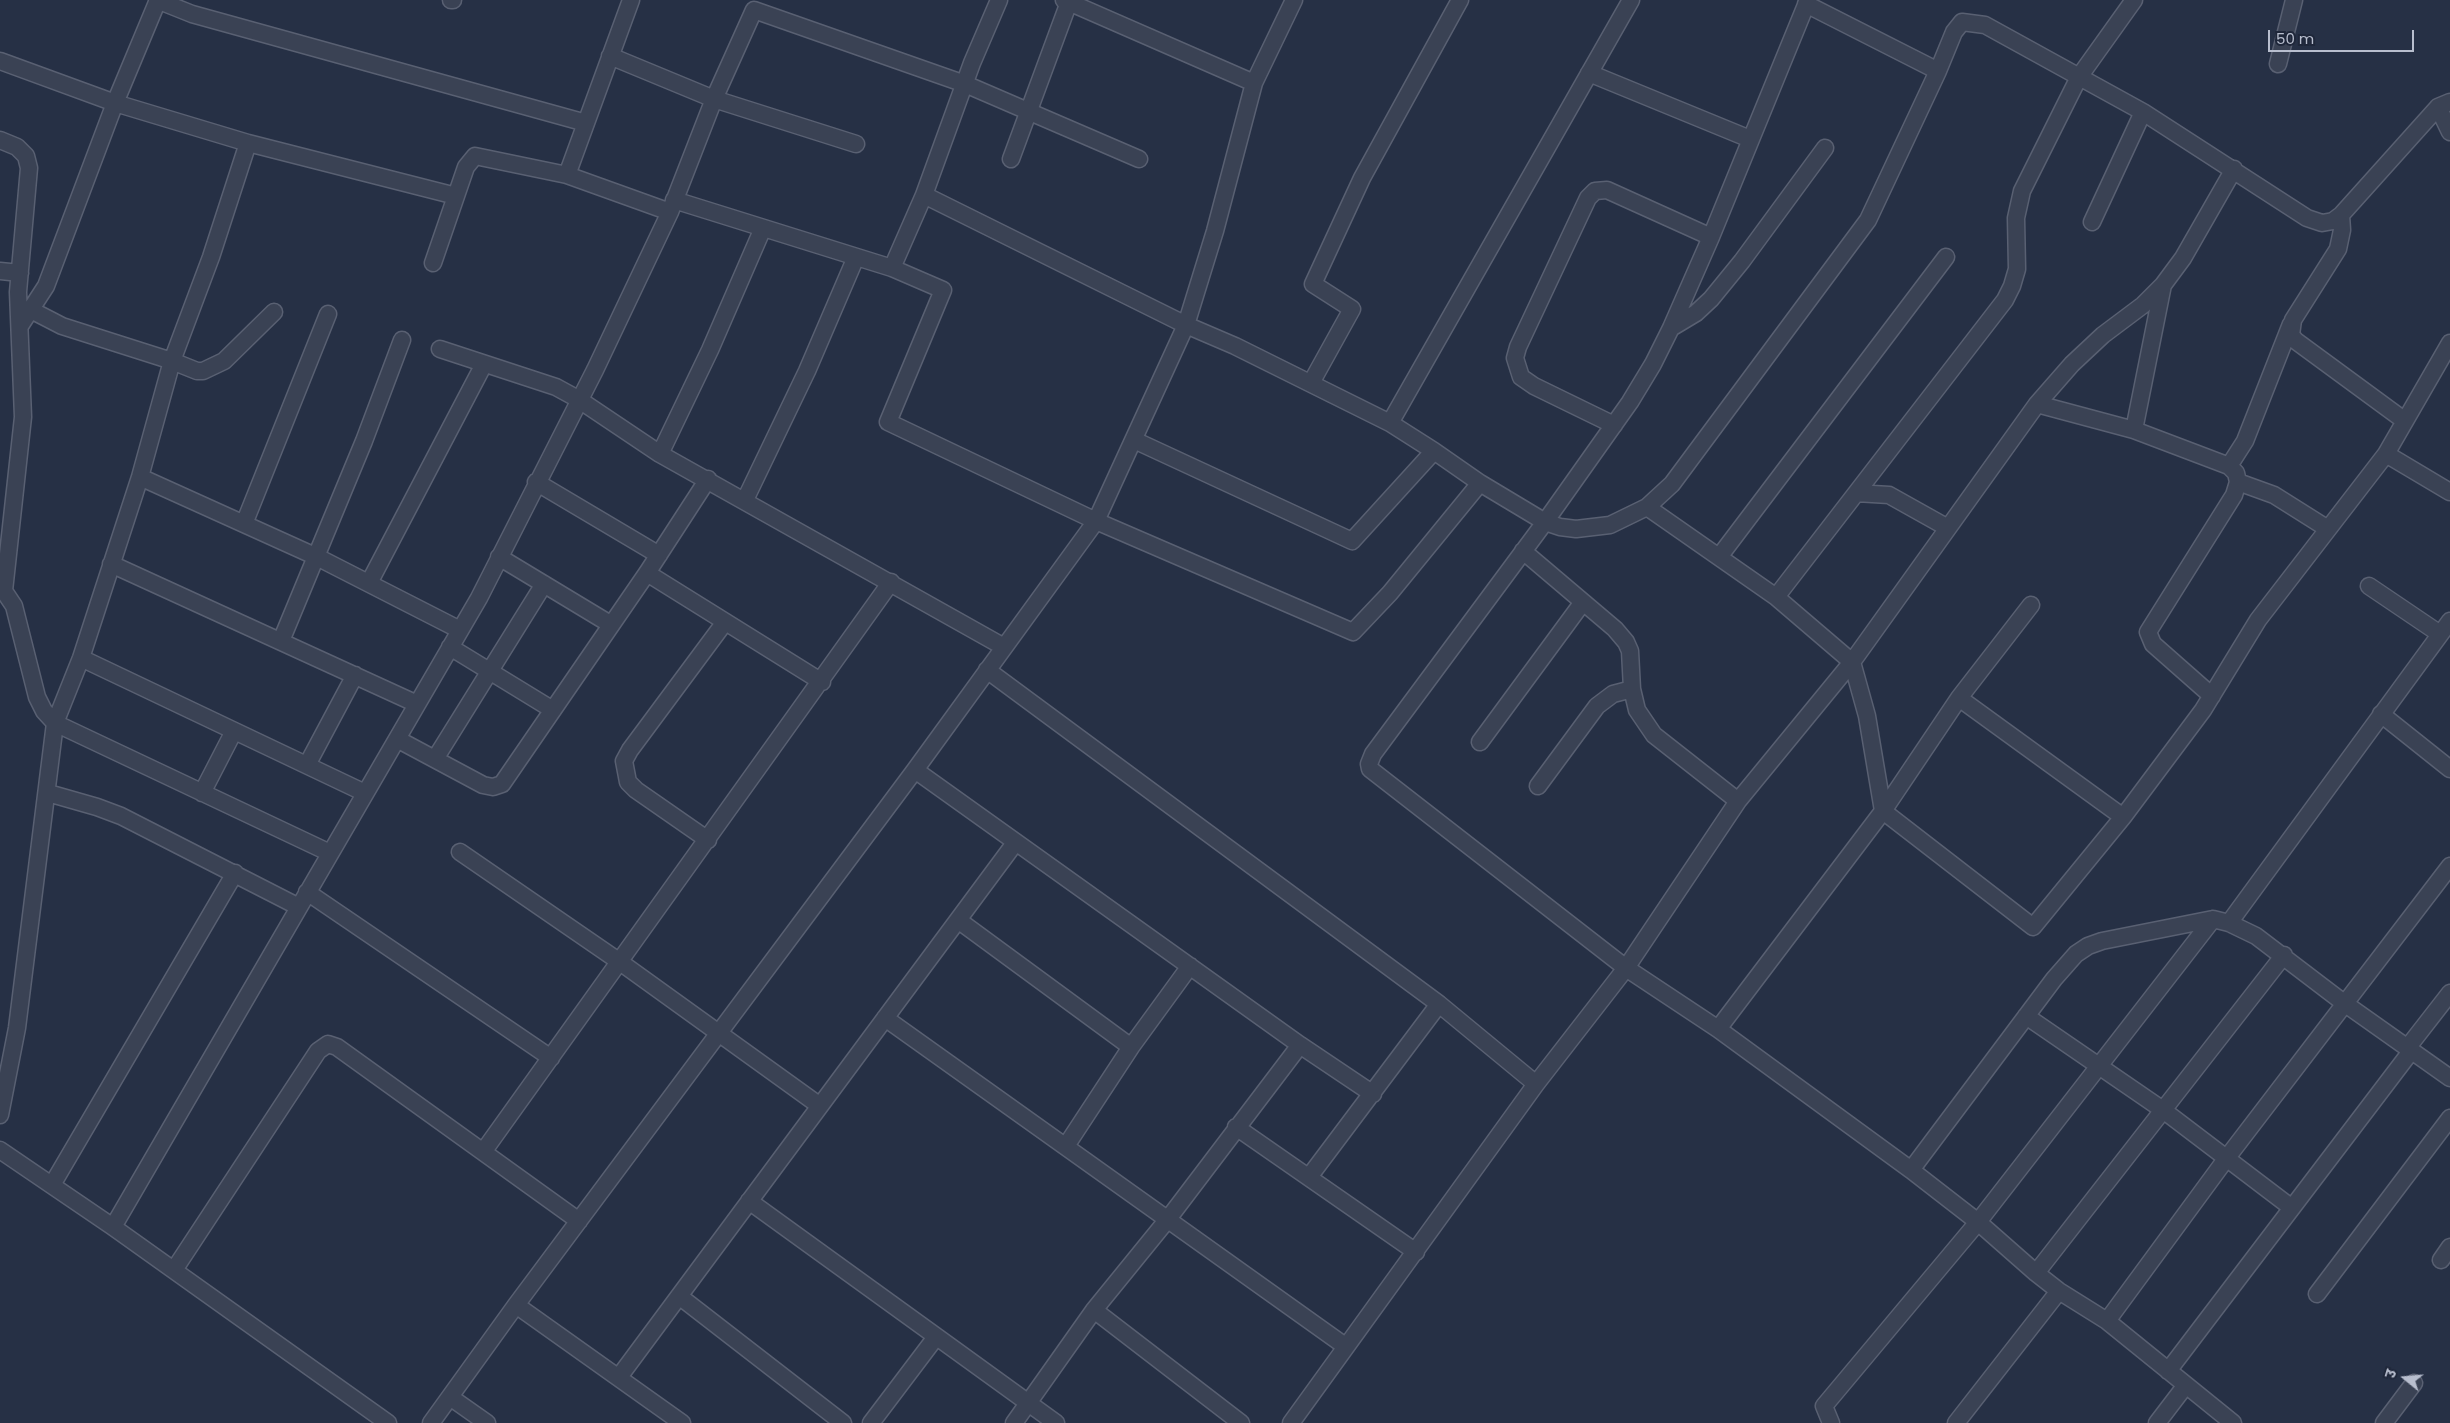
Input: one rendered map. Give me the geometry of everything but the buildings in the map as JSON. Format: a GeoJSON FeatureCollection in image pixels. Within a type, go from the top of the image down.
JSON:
{"type":"FeatureCollection","features":[{"type":"Feature","properties":{"kind":"street"},"geometry":{"type":"LineString","coordinates":[[20,326],[46,286],[115,103],[158,0],[192,14],[586,123]]}},
{"type":"Feature","properties":{"kind":"street"},"geometry":{"type":"LineString","coordinates":[[567,175],[631,0]]}},
{"type":"Feature","properties":{"kind":"street"},"geometry":{"type":"LineString","coordinates":[[892,268],[924,195],[965,84],[999,0]]}},
{"type":"Feature","properties":{"kind":"street"},"geometry":{"type":"LineString","coordinates":[[431,1423],[516,1305],[915,770],[1096,521],[1186,325],[1215,231],[1254,83],[1294,0]]}},
{"type":"Feature","properties":{"kind":"street"},"geometry":{"type":"LineString","coordinates":[[1311,383],[1352,310],[1313,284],[1362,178],[1460,0]]}},
{"type":"Feature","properties":{"kind":"street"},"geometry":{"type":"LineString","coordinates":[[1390,422],[1631,0]]}},
{"type":"Feature","properties":{"kind":"street"},"geometry":{"type":"LineString","coordinates":[[1776,596],[2005,300],[2017,269],[2016,218],[2022,191],[2079,77],[2134,0]]}},
{"type":"Feature","properties":{"kind":"street"},"geometry":{"type":"LineString","coordinates":[[2278,64],[2294,0]]}},
{"type":"Feature","properties":{"kind":"street"},"geometry":{"type":"LineString","coordinates":[[1011,159],[1066,1],[1254,83]]}},
{"type":"Feature","properties":{"kind":"street"},"geometry":{"type":"LineString","coordinates":[[1938,71],[1807,2],[1711,236],[1671,328],[1648,372],[1614,425],[1545,522],[1373,754],[1369,764],[1370,769],[1626,968],[1718,1029],[1911,1170],[1978,1222],[2036,1273],[2059,1291],[2108,1321],[2233,1423]]}},
{"type":"Feature","properties":{"kind":"street"},"geometry":{"type":"LineString","coordinates":[[113,1227],[460,630],[499,557],[578,399],[595,370],[672,206],[714,99],[754,10],[965,84],[1139,159]]}},
{"type":"Feature","properties":{"kind":"street"},"geometry":{"type":"LineString","coordinates":[[924,195],[1186,325],[1235,346],[1390,422],[1480,483],[1545,522],[1560,528],[1592,528],[1610,525],[1647,507],[1672,484],[1868,220],[1938,71],[1954,32],[1962,22],[1974,22],[1985,25],[2143,112],[2234,169],[2307,218],[2322,223],[2333,221],[2341,215],[2444,105]]}},
{"type":"Feature","properties":{"kind":"street"},"geometry":{"type":"LineString","coordinates":[[610,56],[714,99],[856,144]]}},
{"type":"Feature","properties":{"kind":"street"},"geometry":{"type":"LineString","coordinates":[[0,61],[115,103],[248,142],[456,196]]}},
{"type":"Feature","properties":{"kind":"street"},"geometry":{"type":"LineString","coordinates":[[1589,73],[1750,140]]}},
{"type":"Feature","properties":{"kind":"street"},"geometry":{"type":"LineString","coordinates":[[2444,105],[2450,132]]}},
{"type":"Feature","properties":{"kind":"street"},"geometry":{"type":"LineString","coordinates":[[2092,222],[2143,112]]}},
{"type":"Feature","properties":{"kind":"street"},"geometry":{"type":"LineString","coordinates":[[0,140],[17,148],[26,156],[29,168],[20,273],[24,417],[9,567],[2,590],[14,606],[37,697],[44,711],[55,723],[330,854]]}},
{"type":"Feature","properties":{"kind":"street"},"geometry":{"type":"LineString","coordinates":[[0,1116],[17,1028],[48,793],[55,723],[81,658],[140,477],[172,360],[211,256],[248,142]]}},
{"type":"Feature","properties":{"kind":"street"},"geometry":{"type":"LineString","coordinates":[[1671,328],[1696,313],[1716,293],[1825,148]]}},
{"type":"Feature","properties":{"kind":"street"},"geometry":{"type":"LineString","coordinates":[[433,263],[466,167],[475,156],[567,175],[672,206],[763,228],[892,268],[943,290],[888,422],[1096,521],[1353,632],[1390,593],[1480,483]]}},
{"type":"Feature","properties":{"kind":"street"},"geometry":{"type":"LineString","coordinates":[[1291,1423],[1536,1084],[1626,968],[1738,801],[1852,662],[2037,404],[2072,364],[2103,335],[2143,305],[2163,285],[2183,258],[2234,169]]}},
{"type":"Feature","properties":{"kind":"street"},"geometry":{"type":"LineString","coordinates":[[1614,425],[1534,386],[1521,377],[1515,358],[1518,347],[1588,198],[1594,191],[1607,190],[1711,236]]}},
{"type":"Feature","properties":{"kind":"street"},"geometry":{"type":"LineString","coordinates":[[2228,466],[2245,440],[2293,320],[2338,249],[2342,230],[2341,215]]}},
{"type":"Feature","properties":{"kind":"street"},"geometry":{"type":"LineString","coordinates":[[660,454],[710,350],[763,228]]}},
{"type":"Feature","properties":{"kind":"street"},"geometry":{"type":"LineString","coordinates":[[745,500],[808,371],[856,257]]}},
{"type":"Feature","properties":{"kind":"street"},"geometry":{"type":"LineString","coordinates":[[1719,557],[1946,257]]}},
{"type":"Feature","properties":{"kind":"street"},"geometry":{"type":"LineString","coordinates":[[0,271],[20,273]]}},
{"type":"Feature","properties":{"kind":"street"},"geometry":{"type":"LineString","coordinates":[[2134,430],[2163,285]]}},
{"type":"Feature","properties":{"kind":"street"},"geometry":{"type":"LineString","coordinates":[[31,310],[62,326],[172,360],[197,371],[203,371],[224,361],[274,312]]}},
{"type":"Feature","properties":{"kind":"street"},"geometry":{"type":"LineString","coordinates":[[244,524],[328,314]]}},
{"type":"Feature","properties":{"kind":"street"},"geometry":{"type":"LineString","coordinates":[[2293,320],[2291,335],[2296,342],[2405,421]]}},
{"type":"Feature","properties":{"kind":"street"},"geometry":{"type":"LineString","coordinates":[[281,641],[317,557],[402,340]]}},
{"type":"Feature","properties":{"kind":"street"},"geometry":{"type":"LineString","coordinates":[[1647,507],[1776,596],[1852,662],[1867,716],[1883,811],[2033,927],[2123,817],[2212,696],[2258,620],[2386,454],[2450,343]]}},
{"type":"Feature","properties":{"kind":"street"},"geometry":{"type":"LineString","coordinates":[[440,349],[556,387],[578,399],[660,454],[892,582],[1004,647]]}},
{"type":"Feature","properties":{"kind":"street"},"geometry":{"type":"LineString","coordinates":[[369,583],[484,364]]}},
{"type":"Feature","properties":{"kind":"street"},"geometry":{"type":"LineString","coordinates":[[2037,404],[2134,430],[2228,466],[2236,473],[2238,482],[2234,495],[2148,632],[2153,644],[2212,696]]}},
{"type":"Feature","properties":{"kind":"street"},"geometry":{"type":"LineString","coordinates":[[1134,440],[1352,541],[1434,451]]}},
{"type":"Feature","properties":{"kind":"street"},"geometry":{"type":"LineString","coordinates":[[2386,454],[2450,492]]}},
{"type":"Feature","properties":{"kind":"street"},"geometry":{"type":"LineString","coordinates":[[140,477],[317,557],[460,630]]}},
{"type":"Feature","properties":{"kind":"street"},"geometry":{"type":"LineString","coordinates":[[397,739],[483,785],[493,787],[502,784],[610,624],[647,573],[708,480]]}},
{"type":"Feature","properties":{"kind":"street"},"geometry":{"type":"LineString","coordinates":[[536,482],[659,555]]}},
{"type":"Feature","properties":{"kind":"street"},"geometry":{"type":"LineString","coordinates":[[2238,482],[2274,495],[2328,529]]}},
{"type":"Feature","properties":{"kind":"street"},"geometry":{"type":"LineString","coordinates":[[1856,493],[1888,495],[1948,528]]}},
{"type":"Feature","properties":{"kind":"street"},"geometry":{"type":"LineString","coordinates":[[1523,551],[1615,629],[1626,642],[1630,651],[1632,690],[1636,710],[1654,735],[1738,801]]}},
{"type":"Feature","properties":{"kind":"street"},"geometry":{"type":"LineString","coordinates":[[499,557],[610,624]]}},
{"type":"Feature","properties":{"kind":"street"},"geometry":{"type":"LineString","coordinates":[[111,564],[417,704]]}},
{"type":"Feature","properties":{"kind":"street"},"geometry":{"type":"LineString","coordinates":[[647,573],[822,682]]}},
{"type":"Feature","properties":{"kind":"street"},"geometry":{"type":"LineString","coordinates":[[483,1152],[892,582]]}},
{"type":"Feature","properties":{"kind":"street"},"geometry":{"type":"LineString","coordinates":[[435,759],[488,671],[544,584]]}},
{"type":"Feature","properties":{"kind":"street"},"geometry":{"type":"LineString","coordinates":[[2229,923],[2380,714],[2445,628],[2369,586]]}},
{"type":"Feature","properties":{"kind":"street"},"geometry":{"type":"LineString","coordinates":[[1480,742],[1583,602]]}},
{"type":"Feature","properties":{"kind":"street"},"geometry":{"type":"LineString","coordinates":[[1718,1029],[1883,811],[1959,698],[2031,605]]}},
{"type":"Feature","properties":{"kind":"street"},"geometry":{"type":"LineString","coordinates":[[708,840],[636,790],[628,782],[624,762],[630,750],[725,622]]}},
{"type":"Feature","properties":{"kind":"street"},"geometry":{"type":"LineString","coordinates":[[450,647],[552,710]]}},
{"type":"Feature","properties":{"kind":"street"},"geometry":{"type":"LineString","coordinates":[[81,658],[366,793]]}},
{"type":"Feature","properties":{"kind":"street"},"geometry":{"type":"LineString","coordinates":[[987,670],[1439,1004],[1536,1084]]}},
{"type":"Feature","properties":{"kind":"street"},"geometry":{"type":"LineString","coordinates":[[307,765],[356,675]]}},
{"type":"Feature","properties":{"kind":"street"},"geometry":{"type":"LineString","coordinates":[[1538,786],[1597,706],[1613,694],[1632,690]]}},
{"type":"Feature","properties":{"kind":"street"},"geometry":{"type":"LineString","coordinates":[[1959,698],[2123,817]]}},
{"type":"Feature","properties":{"kind":"street"},"geometry":{"type":"LineString","coordinates":[[2380,714],[2450,769]]}},
{"type":"Feature","properties":{"kind":"street"},"geometry":{"type":"LineString","coordinates":[[202,793],[234,731]]}},
{"type":"Feature","properties":{"kind":"street"},"geometry":{"type":"LineString","coordinates":[[915,770],[1015,843],[1372,1094]]}},
{"type":"Feature","properties":{"kind":"street"},"geometry":{"type":"LineString","coordinates":[[48,793],[121,816],[299,907]]}},
{"type":"Feature","properties":{"kind":"street"},"geometry":{"type":"LineString","coordinates":[[619,1377],[1015,843]]}},
{"type":"Feature","properties":{"kind":"street"},"geometry":{"type":"LineString","coordinates":[[460,852],[620,962],[820,1106]]}},
{"type":"Feature","properties":{"kind":"street"},"geometry":{"type":"LineString","coordinates":[[2108,1321],[2226,1159],[2450,866]]}},
{"type":"Feature","properties":{"kind":"street"},"geometry":{"type":"LineString","coordinates":[[52,1185],[235,873]]}},
{"type":"Feature","properties":{"kind":"street"},"geometry":{"type":"LineString","coordinates":[[307,892],[551,1058]]}},
{"type":"Feature","properties":{"kind":"street"},"geometry":{"type":"LineString","coordinates":[[1831,1423],[1824,1406],[1978,1222],[2213,919]]}},
{"type":"Feature","properties":{"kind":"street"},"geometry":{"type":"LineString","coordinates":[[1911,1170],[2065,965],[2088,946],[2121,937],[2213,919],[2229,923],[2249,932],[2284,955],[2344,1003],[2450,1078]]}},
{"type":"Feature","properties":{"kind":"street"},"geometry":{"type":"LineString","coordinates":[[958,920],[1131,1047]]}},
{"type":"Feature","properties":{"kind":"street"},"geometry":{"type":"LineString","coordinates":[[2036,1273],[2284,955]]}},
{"type":"Feature","properties":{"kind":"street"},"geometry":{"type":"LineString","coordinates":[[1066,1146],[1131,1047],[1190,966]]}},
{"type":"Feature","properties":{"kind":"street"},"geometry":{"type":"LineString","coordinates":[[2168,1371],[2292,1208],[2450,994]]}},
{"type":"Feature","properties":{"kind":"street"},"geometry":{"type":"LineString","coordinates":[[1309,1176],[1439,1004]]}},
{"type":"Feature","properties":{"kind":"street"},"geometry":{"type":"LineString","coordinates":[[2026,1016],[2163,1110],[2292,1208]]}},
{"type":"Feature","properties":{"kind":"street"},"geometry":{"type":"LineString","coordinates":[[885,1018],[1345,1346]]}},
{"type":"Feature","properties":{"kind":"street"},"geometry":{"type":"LineString","coordinates":[[174,1270],[318,1051],[328,1044],[336,1047],[579,1221]]}},
{"type":"Feature","properties":{"kind":"street"},"geometry":{"type":"LineString","coordinates":[[1014,1423],[1094,1310],[1168,1219],[1300,1045]]}},
{"type":"Feature","properties":{"kind":"street"},"geometry":{"type":"LineString","coordinates":[[2317,1294],[2450,1118]]}},
{"type":"Feature","properties":{"kind":"street"},"geometry":{"type":"LineString","coordinates":[[1236,1127],[1416,1252]]}},
{"type":"Feature","properties":{"kind":"street"},"geometry":{"type":"LineString","coordinates":[[0,1150],[113,1227],[388,1423]]}},
{"type":"Feature","properties":{"kind":"street"},"geometry":{"type":"LineString","coordinates":[[749,1201],[1056,1423]]}},
{"type":"Feature","properties":{"kind":"street"},"geometry":{"type":"LineString","coordinates":[[1956,1423],[2059,1291]]}},
{"type":"Feature","properties":{"kind":"street"},"geometry":{"type":"LineString","coordinates":[[679,1296],[843,1423]]}},
{"type":"Feature","properties":{"kind":"street"},"geometry":{"type":"LineString","coordinates":[[516,1305],[682,1423]]}},
{"type":"Feature","properties":{"kind":"street"},"geometry":{"type":"LineString","coordinates":[[1094,1310],[1241,1423]]}},
{"type":"Feature","properties":{"kind":"street"},"geometry":{"type":"LineString","coordinates":[[871,1423],[936,1337]]}},
{"type":"Feature","properties":{"kind":"street"},"geometry":{"type":"LineString","coordinates":[[2384,1423],[2414,1383]]}},
{"type":"Feature","properties":{"kind":"street"},"geometry":{"type":"LineString","coordinates":[[2157,1423],[2186,1385]]}},
{"type":"Feature","properties":{"kind":"street"},"geometry":{"type":"LineString","coordinates":[[450,1397],[487,1423]]}}]}
